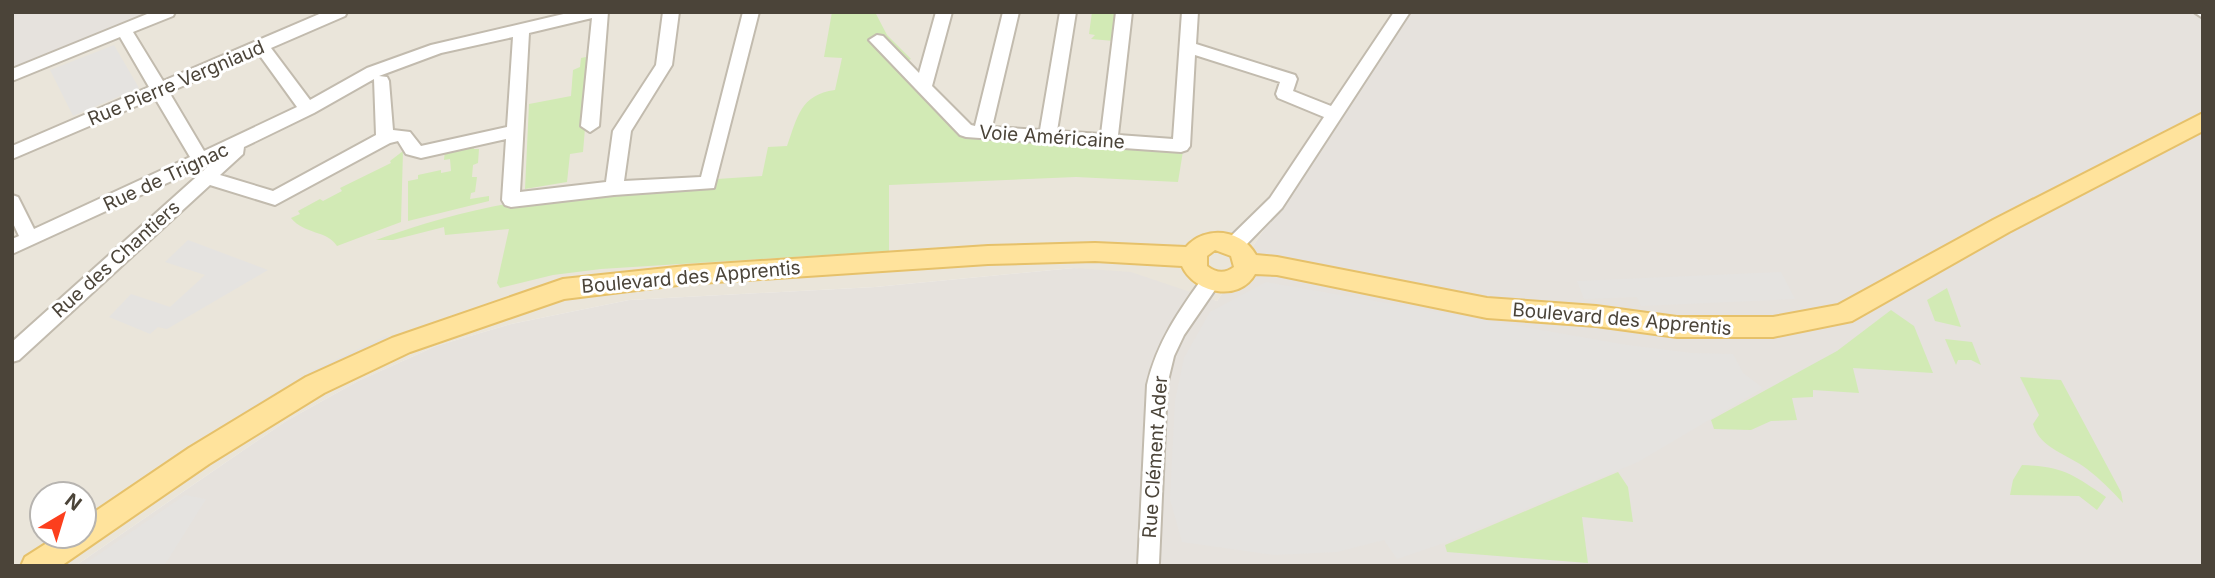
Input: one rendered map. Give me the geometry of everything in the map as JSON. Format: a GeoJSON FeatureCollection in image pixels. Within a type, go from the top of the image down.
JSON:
{"type":"FeatureCollection","features":[{"type":"Feature","properties":{"kind":"main road","name":"Boulevard des Apprentis"},"geometry":{"type":"LineString","coordinates":[[1241,254],[1278,266],[1487,308],[1596,316],[1720,330],[1784,325],[1843,314],[2001,226],[2203,121]]}},
{"type":"Feature","properties":{"kind":"main road"},"geometry":{"type":"LineString","coordinates":[[1226,241],[1241,254],[1246,271],[1236,280],[1211,281],[1197,271],[1193,257],[1196,251],[1209,242],[1226,241]]}},
{"type":"Feature","properties":{"kind":"main road","name":"Boulevard des Apprentis"},"geometry":{"type":"LineString","coordinates":[[98,526],[208,450],[315,385],[401,345],[563,289],[687,275],[988,255],[1095,252],[1193,257]]}},
{"type":"Feature","properties":{"kind":"main road","name":"Boulevard des Apprentis"},"geometry":{"type":"LineString","coordinates":[[35,566],[61,550]]}},
{"type":"Feature","properties":{"kind":"street"},"geometry":{"type":"LineString","coordinates":[[12,75],[167,12]]}},
{"type":"Feature","properties":{"kind":"street","name":"Rue Pierre Vergniaud"},"geometry":{"type":"LineString","coordinates":[[12,153],[339,12]]}},
{"type":"Feature","properties":{"kind":"street","name":"Rue de Trignac"},"geometry":{"type":"LineString","coordinates":[[252,137],[358,79],[412,57],[595,12]]}},
{"type":"Feature","properties":{"kind":"street"},"geometry":{"type":"LineString","coordinates":[[590,126],[600,12]]}},
{"type":"Feature","properties":{"kind":"street"},"geometry":{"type":"LineString","coordinates":[[614,188],[622,131],[664,65],[671,12]]}},
{"type":"Feature","properties":{"kind":"street"},"geometry":{"type":"LineString","coordinates":[[521,31],[511,200],[614,188],[708,183],[751,12]]}},
{"type":"Feature","properties":{"kind":"street"},"geometry":{"type":"LineString","coordinates":[[923,88],[944,12]]}},
{"type":"Feature","properties":{"kind":"street"},"geometry":{"type":"LineString","coordinates":[[982,134],[1011,12]]}},
{"type":"Feature","properties":{"kind":"street"},"geometry":{"type":"LineString","coordinates":[[1046,137],[1068,12]]}},
{"type":"Feature","properties":{"kind":"street"},"geometry":{"type":"LineString","coordinates":[[1109,141],[1124,12]]}},
{"type":"Feature","properties":{"kind":"street"},"geometry":{"type":"LineString","coordinates":[[1190,12],[1187,47],[1289,79],[1284,94],[1334,114]]}},
{"type":"Feature","properties":{"kind":"street"},"geometry":{"type":"LineString","coordinates":[[1241,254],[1402,12]]}},
{"type":"Feature","properties":{"kind":"street"},"geometry":{"type":"LineString","coordinates":[[124,30],[204,170],[275,198],[385,138],[404,136],[412,150],[421,152],[515,131]]}},
{"type":"Feature","properties":{"kind":"street","name":"Rue de Trignac"},"geometry":{"type":"LineString","coordinates":[[313,106],[444,55],[521,31]]}},
{"type":"Feature","properties":{"kind":"street","name":"Voie Américaine"},"geometry":{"type":"LineString","coordinates":[[877,40],[966,131],[1181,146],[1187,47]]}},
{"type":"Feature","properties":{"kind":"street"},"geometry":{"type":"LineString","coordinates":[[261,46],[313,106]]}},
{"type":"Feature","properties":{"kind":"street"},"geometry":{"type":"LineString","coordinates":[[381,80],[385,138]]}},
{"type":"Feature","properties":{"kind":"street","name":"Rue des Chantiers"},"geometry":{"type":"LineString","coordinates":[[12,354],[204,170],[252,137]]}},
{"type":"Feature","properties":{"kind":"street","name":"Rue de Trignac"},"geometry":{"type":"LineString","coordinates":[[21,243],[204,170]]}},
{"type":"Feature","properties":{"kind":"street"},"geometry":{"type":"LineString","coordinates":[[12,202],[21,243]]}},
{"type":"Feature","properties":{"kind":"street","name":"Rue Clément Ader"},"geometry":{"type":"LineString","coordinates":[[1148,563],[1157,385],[1164,356],[1177,330],[1211,281]]}},
{"type":"Feature","properties":{"kind":"shaded area"},"geometry":{"type":"Polygon","coordinates":[[[12,12],[158,12],[12,72],[12,12]]]}},
{"type":"Feature","properties":{"kind":"shaded area"},"geometry":{"type":"Polygon","coordinates":[[[158,12],[1406,12],[1217,301],[1074,268],[875,287],[629,300],[511,324],[436,346],[358,381],[286,421],[75,566],[12,566],[12,72],[158,12]]]}},
{"type":"Feature","properties":{"kind":"shaded area"},"geometry":{"type":"Polygon","coordinates":[[[1406,12],[2198,12],[2203,15],[2203,566],[75,566],[286,421],[358,381],[436,346],[511,324],[629,300],[875,287],[1074,268],[1131,272],[1217,301],[1406,12]]]}},
{"type":"Feature","properties":{"kind":"shaded area"},"geometry":{"type":"Polygon","coordinates":[[[114,45],[139,88],[73,116],[50,70],[114,45]]]}},
{"type":"Feature","properties":{"kind":"shaded area"},"geometry":{"type":"Polygon","coordinates":[[[188,240],[268,270],[167,329],[158,327],[150,334],[109,317],[131,294],[170,307],[205,275],[165,262],[188,240]]]}},
{"type":"Feature","properties":{"kind":"shaded area"},"geometry":{"type":"Polygon","coordinates":[[[1781,272],[1795,299],[1641,306],[1637,297],[1584,299],[1577,281],[1781,272]]]}},
{"type":"Feature","properties":{"kind":"shaded area"},"geometry":{"type":"Polygon","coordinates":[[[1266,282],[1627,345],[1691,353],[1733,354],[1743,373],[1763,388],[1638,462],[1444,543],[1397,559],[1384,540],[1337,552],[1274,555],[1182,542],[1170,499],[1175,401],[1184,358],[1210,312],[1266,282]]]}},
{"type":"Feature","properties":{"kind":"shaded area"},"geometry":{"type":"Polygon","coordinates":[[[386,336],[401,345],[259,417],[241,413],[312,371],[386,336]]]}},
{"type":"Feature","properties":{"kind":"shaded area"},"geometry":{"type":"Polygon","coordinates":[[[185,495],[206,499],[164,566],[82,566],[185,495]]]}},
{"type":"Feature","properties":{"kind":"green space"},"geometry":{"type":"Polygon","coordinates":[[[832,12],[875,12],[887,35],[911,59],[905,62],[963,133],[1183,151],[1178,182],[1076,177],[889,185],[889,251],[601,269],[553,275],[500,288],[497,283],[509,229],[445,235],[444,227],[393,240],[376,240],[463,213],[530,200],[706,188],[717,179],[762,176],[768,147],[787,146],[798,116],[807,102],[835,90],[842,58],[824,57],[832,12]]]}},
{"type":"Feature","properties":{"kind":"green space"},"geometry":{"type":"Polygon","coordinates":[[[1092,12],[1118,12],[1114,41],[1091,39],[1095,35],[1089,34],[1092,12]]]}},
{"type":"Feature","properties":{"kind":"green space"},"geometry":{"type":"Polygon","coordinates":[[[591,56],[591,67],[586,68],[590,69],[583,152],[570,154],[567,182],[525,189],[529,104],[571,96],[573,70],[580,67],[581,58],[591,56]]]}},
{"type":"Feature","properties":{"kind":"green space"},"geometry":{"type":"Polygon","coordinates":[[[474,143],[474,149],[479,149],[478,163],[473,165],[472,177],[477,177],[475,192],[471,193],[470,199],[489,196],[489,201],[408,221],[408,181],[418,179],[418,175],[441,170],[441,173],[451,171],[450,159],[444,160],[445,150],[474,143]]]}},
{"type":"Feature","properties":{"kind":"green space"},"geometry":{"type":"Polygon","coordinates":[[[403,151],[401,222],[337,246],[328,237],[303,227],[291,218],[300,214],[298,211],[320,199],[323,201],[342,191],[340,188],[391,163],[390,161],[403,151]]]}},
{"type":"Feature","properties":{"kind":"green space"},"geometry":{"type":"Polygon","coordinates":[[[1947,288],[1961,327],[1935,321],[1927,300],[1947,288]]]}},
{"type":"Feature","properties":{"kind":"green space"},"geometry":{"type":"Polygon","coordinates":[[[1891,310],[1914,326],[1933,373],[1853,368],[1859,393],[1813,390],[1813,397],[1792,398],[1797,420],[1771,421],[1751,430],[1714,429],[1711,420],[1837,351],[1891,310]]]}},
{"type":"Feature","properties":{"kind":"green space"},"geometry":{"type":"Polygon","coordinates":[[[1945,339],[1972,342],[1981,365],[1971,360],[1958,360],[1956,365],[1945,339]]]}},
{"type":"Feature","properties":{"kind":"green space"},"geometry":{"type":"Polygon","coordinates":[[[2020,377],[2061,380],[2121,492],[2123,503],[2087,469],[2042,439],[2033,424],[2039,415],[2020,377]]]}},
{"type":"Feature","properties":{"kind":"green space"},"geometry":{"type":"Polygon","coordinates":[[[2022,465],[2067,473],[2106,497],[2097,510],[2079,496],[2010,495],[2013,480],[2022,465]]]}},
{"type":"Feature","properties":{"kind":"green space"},"geometry":{"type":"Polygon","coordinates":[[[1618,472],[1628,487],[1633,522],[1582,517],[1588,563],[1447,552],[1445,545],[1618,472]]]}}]}
